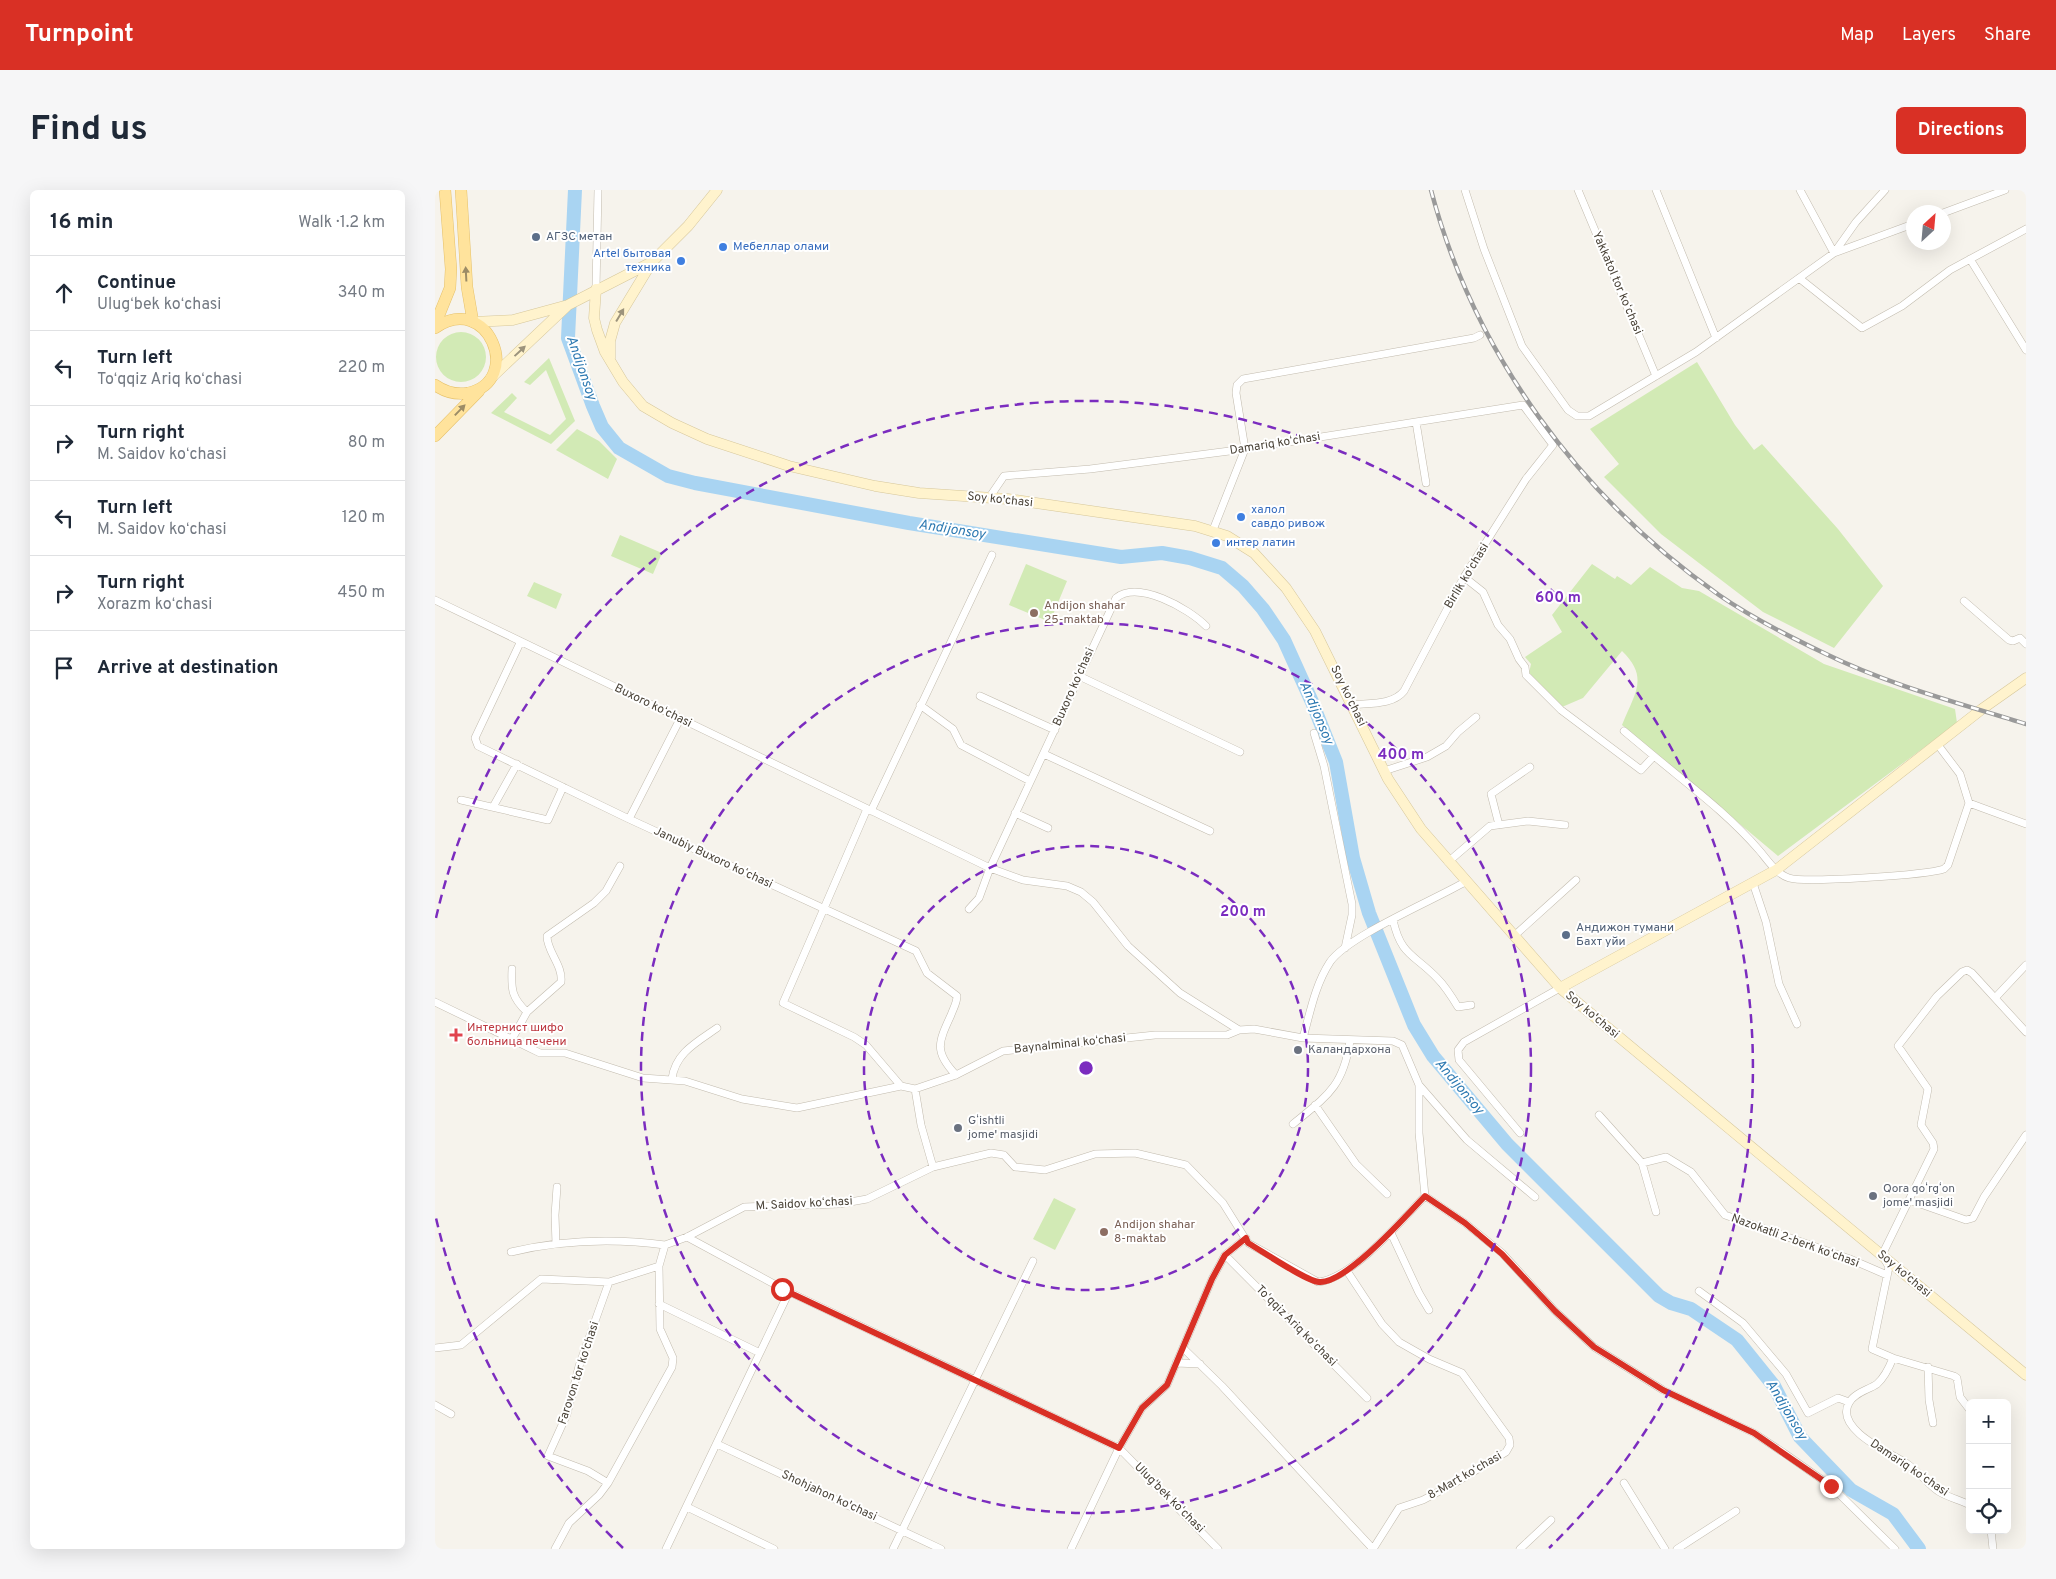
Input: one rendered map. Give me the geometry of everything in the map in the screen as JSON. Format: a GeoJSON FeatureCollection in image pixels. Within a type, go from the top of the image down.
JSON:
{"type":"FeatureCollection","features":[{"type":"Feature","properties":{"kind":"main road"},"geometry":{"type":"LineString","coordinates":[[435,327],[439,307],[450,288],[451,269],[445,190]]}},
{"type":"Feature","properties":{"kind":"main road"},"geometry":{"type":"LineString","coordinates":[[461,190],[467,287],[473,322]]}},
{"type":"Feature","properties":{"kind":"main road"},"geometry":{"type":"LineString","coordinates":[[610,361],[610,341],[615,323],[652,262],[689,226],[717,190]]}},
{"type":"Feature","properties":{"kind":"main road"},"geometry":{"type":"LineString","coordinates":[[435,436],[484,384],[568,305],[652,262]]}},
{"type":"Feature","properties":{"kind":"main road","name":"Soy ko'chasi"},"geometry":{"type":"LineString","coordinates":[[596,289],[594,318],[601,342],[623,382],[643,406],[688,431],[789,466],[875,486],[919,493],[989,498],[1168,521],[1213,530],[1240,543],[1253,553],[1286,588],[1315,631],[1384,771],[1421,829],[1465,882],[1560,988],[2026,1375]]}},
{"type":"Feature","properties":{"kind":"main road"},"geometry":{"type":"LineString","coordinates":[[435,327],[452,320],[473,322],[513,320],[568,305]]}},
{"type":"Feature","properties":{"kind":"main road"},"geometry":{"type":"LineString","coordinates":[[435,385],[448,392],[461,394],[473,392],[484,384],[494,369],[496,350],[492,338],[484,328],[473,322]]}},
{"type":"Feature","properties":{"kind":"main road"},"geometry":{"type":"LineString","coordinates":[[1560,988],[1776,870],[1982,709],[2026,678]]}},
{"type":"Feature","properties":{"kind":"street"},"geometry":{"type":"LineString","coordinates":[[596,289],[599,190]]}},
{"type":"Feature","properties":{"kind":"street"},"geometry":{"type":"LineString","coordinates":[[1465,190],[1484,249],[1522,346],[1568,410],[1577,416],[1589,416],[1716,338],[1834,253],[1906,227]]}},
{"type":"Feature","properties":{"kind":"street","name":"Yakkatol tor koʻchasi"},"geometry":{"type":"LineString","coordinates":[[1578,190],[1656,376]]}},
{"type":"Feature","properties":{"kind":"street"},"geometry":{"type":"LineString","coordinates":[[1656,190],[1716,338]]}},
{"type":"Feature","properties":{"kind":"street"},"geometry":{"type":"LineString","coordinates":[[1800,190],[1834,253]]}},
{"type":"Feature","properties":{"kind":"street"},"geometry":{"type":"LineString","coordinates":[[1834,253],[1857,222],[1885,190]]}},
{"type":"Feature","properties":{"kind":"street"},"geometry":{"type":"LineString","coordinates":[[1951,210],[2005,190]]}},
{"type":"Feature","properties":{"kind":"street"},"geometry":{"type":"LineString","coordinates":[[1799,278],[1862,328],[1902,306],[1950,270],[2026,229]]}},
{"type":"Feature","properties":{"kind":"street"},"geometry":{"type":"LineString","coordinates":[[1970,259],[2026,350]]}},
{"type":"Feature","properties":{"kind":"street"},"geometry":{"type":"LineString","coordinates":[[1213,530],[1245,449],[1236,392],[1237,386],[1243,380],[1474,338],[1479,335]]}},
{"type":"Feature","properties":{"kind":"street","name":"Damariq koʻchasi"},"geometry":{"type":"LineString","coordinates":[[989,498],[1004,476],[1090,469],[1245,449],[1523,405],[1553,444]]}},
{"type":"Feature","properties":{"kind":"street"},"geometry":{"type":"LineString","coordinates":[[1416,422],[1425,483]]}},
{"type":"Feature","properties":{"kind":"street","name":"Birlik koʻchasi"},"geometry":{"type":"LineString","coordinates":[[1353,705],[1391,700],[1398,698],[1405,691],[1463,577],[1526,479],[1553,444]]}},
{"type":"Feature","properties":{"kind":"street"},"geometry":{"type":"LineString","coordinates":[[901,1086],[866,1044],[854,1036],[783,1003],[869,810],[992,555]]}},
{"type":"Feature","properties":{"kind":"street"},"geometry":{"type":"LineString","coordinates":[[1463,577],[1483,592],[1498,625],[1510,639],[1519,659],[1525,666],[1525,675],[1561,710],[1641,770],[1654,756]]}},
{"type":"Feature","properties":{"kind":"street","name":"Buxoro koʻchasi"},"geometry":{"type":"LineString","coordinates":[[990,868],[1116,598],[1123,592],[1133,591],[1158,598],[1189,613],[1205,626]]}},
{"type":"Feature","properties":{"kind":"street","name":"Buxoro koʻchasi"},"geometry":{"type":"LineString","coordinates":[[435,600],[990,868],[1023,880],[1067,886],[1081,892],[1093,902],[1128,946],[1180,993],[1239,1030]]}},
{"type":"Feature","properties":{"kind":"street"},"geometry":{"type":"LineString","coordinates":[[1964,601],[2009,640],[2013,641],[2020,638],[2026,644]]}},
{"type":"Feature","properties":{"kind":"street","name":"Janubiy Buxoro koʻchasi"},"geometry":{"type":"LineString","coordinates":[[521,643],[475,738],[478,746],[629,819],[916,951],[927,973],[957,996],[942,1034],[940,1051],[943,1061],[956,1075]]}},
{"type":"Feature","properties":{"kind":"street"},"geometry":{"type":"LineString","coordinates":[[1079,676],[1240,752]]}},
{"type":"Feature","properties":{"kind":"street"},"geometry":{"type":"LineString","coordinates":[[980,696],[1055,730]]}},
{"type":"Feature","properties":{"kind":"street"},"geometry":{"type":"LineString","coordinates":[[919,705],[953,729],[961,745],[1030,781]]}},
{"type":"Feature","properties":{"kind":"street"},"geometry":{"type":"LineString","coordinates":[[1384,771],[1427,757],[1445,746],[1476,717]]}},
{"type":"Feature","properties":{"kind":"street"},"geometry":{"type":"LineString","coordinates":[[629,819],[680,719]]}},
{"type":"Feature","properties":{"kind":"street"},"geometry":{"type":"LineString","coordinates":[[1624,732],[1740,828],[1776,870],[1789,878],[1808,880],[1944,869],[1948,865],[1969,803],[1961,774],[1938,744]]}},
{"type":"Feature","properties":{"kind":"street"},"geometry":{"type":"LineString","coordinates":[[1314,733],[1325,766],[1352,904],[1352,915],[1345,948]]}},
{"type":"Feature","properties":{"kind":"street"},"geometry":{"type":"LineString","coordinates":[[1044,754],[1210,831]]}},
{"type":"Feature","properties":{"kind":"street"},"geometry":{"type":"LineString","coordinates":[[493,806],[517,764]]}},
{"type":"Feature","properties":{"kind":"street"},"geometry":{"type":"LineString","coordinates":[[1499,825],[1491,794],[1530,767]]}},
{"type":"Feature","properties":{"kind":"street"},"geometry":{"type":"LineString","coordinates":[[461,800],[548,820],[563,787]]}},
{"type":"Feature","properties":{"kind":"street"},"geometry":{"type":"LineString","coordinates":[[1969,803],[2026,824]]}},
{"type":"Feature","properties":{"kind":"street"},"geometry":{"type":"LineString","coordinates":[[1015,813],[1048,828]]}},
{"type":"Feature","properties":{"kind":"street"},"geometry":{"type":"LineString","coordinates":[[1448,862],[1490,826],[1528,821],[1565,825]]}},
{"type":"Feature","properties":{"kind":"street"},"geometry":{"type":"LineString","coordinates":[[512,1039],[527,1012],[561,982],[561,972],[547,942],[547,936],[594,903],[606,891],[620,866]]}},
{"type":"Feature","properties":{"kind":"street"},"geometry":{"type":"LineString","coordinates":[[969,909],[979,898],[990,868]]}},
{"type":"Feature","properties":{"kind":"street"},"geometry":{"type":"LineString","coordinates":[[1514,936],[1576,880]]}},
{"type":"Feature","properties":{"kind":"street"},"geometry":{"type":"LineString","coordinates":[[1303,1038],[1319,983],[1331,960],[1361,937],[1465,882]]}},
{"type":"Feature","properties":{"kind":"street"},"geometry":{"type":"LineString","coordinates":[[1753,883],[1766,922],[1779,984],[1797,1024]]}},
{"type":"Feature","properties":{"kind":"street"},"geometry":{"type":"LineString","coordinates":[[1391,921],[1404,950],[1437,978],[1458,1006],[1471,1005]]}},
{"type":"Feature","properties":{"kind":"street"},"geometry":{"type":"LineString","coordinates":[[1995,998],[2026,965]]}},
{"type":"Feature","properties":{"kind":"street"},"geometry":{"type":"LineString","coordinates":[[512,970],[511,983],[515,1001],[527,1012]]}},
{"type":"Feature","properties":{"kind":"street"},"geometry":{"type":"LineString","coordinates":[[1966,1405],[1960,1397],[1957,1378],[1871,1350],[1889,1267],[1882,1255],[1934,1149],[1933,1144],[1921,1125],[1928,1088],[1898,1046],[1937,996],[1962,972],[1967,970],[1973,973],[2026,1032]]}},
{"type":"Feature","properties":{"kind":"street"},"geometry":{"type":"LineString","coordinates":[[1520,1133],[1459,1060],[1458,1050],[1464,1042],[1560,988]]}},
{"type":"Feature","properties":{"kind":"street"},"geometry":{"type":"LineString","coordinates":[[435,1002],[540,1053],[565,1054],[643,1078],[685,1081],[742,1099],[797,1108],[901,1086],[915,1089],[921,1125],[933,1167]]}},
{"type":"Feature","properties":{"kind":"street"},"geometry":{"type":"LineString","coordinates":[[672,1080],[673,1069],[679,1058],[687,1049],[717,1028]]}},
{"type":"Feature","properties":{"kind":"street","name":"Baynalminal koʻchasi"},"geometry":{"type":"LineString","coordinates":[[915,1089],[956,1075],[1003,1051],[1155,1035],[1227,1035],[1239,1030],[1254,1029],[1303,1038],[1393,1041],[1402,1045],[1419,1085]]}},
{"type":"Feature","properties":{"kind":"street"},"geometry":{"type":"LineString","coordinates":[[1293,1124],[1333,1089],[1343,1074],[1350,1041]]}},
{"type":"Feature","properties":{"kind":"street"},"geometry":{"type":"LineString","coordinates":[[1419,1085],[1419,1133],[1425,1196],[1465,1223],[1502,1254],[1555,1311],[1594,1347],[1663,1390],[1754,1433],[1785,1453],[1831,1486],[1895,1549]]}},
{"type":"Feature","properties":{"kind":"street"},"geometry":{"type":"LineString","coordinates":[[1419,1085],[1467,1140],[1535,1196]]}},
{"type":"Feature","properties":{"kind":"street"},"geometry":{"type":"LineString","coordinates":[[1315,1105],[1356,1164],[1387,1194]]}},
{"type":"Feature","properties":{"kind":"street"},"geometry":{"type":"LineString","coordinates":[[1599,1115],[1642,1163],[1656,1212]]}},
{"type":"Feature","properties":{"kind":"street"},"geometry":{"type":"LineString","coordinates":[[1909,1200],[1966,1220],[1973,1218],[1984,1197],[2026,1135]]}},
{"type":"Feature","properties":{"kind":"street","name":"M. Saidov koʻchasi"},"geometry":{"type":"LineString","coordinates":[[665,1245],[687,1237],[744,1207],[839,1204],[867,1199],[933,1167],[991,1153],[1004,1155],[1015,1167],[1045,1170],[1095,1154],[1135,1153],[1186,1166],[1223,1203],[1248,1243],[1313,1280],[1326,1282],[1347,1271],[1391,1233],[1425,1196]]}},
{"type":"Feature","properties":{"kind":"street","name":"Nazokatli 2-berk koʻchasi"},"geometry":{"type":"LineString","coordinates":[[1642,1163],[1666,1157],[1691,1172],[1725,1215],[1849,1259],[1887,1275]]}},
{"type":"Feature","properties":{"kind":"street"},"geometry":{"type":"LineString","coordinates":[[556,1244],[555,1215],[557,1187]]}},
{"type":"Feature","properties":{"kind":"street"},"geometry":{"type":"LineString","coordinates":[[1391,1233],[1429,1310]]}},
{"type":"Feature","properties":{"kind":"street","name":"Ulugʻbek koʻchasi"},"geometry":{"type":"LineString","coordinates":[[687,1237],[789,1292],[1119,1448],[1219,1549]]}},
{"type":"Feature","properties":{"kind":"street"},"geometry":{"type":"LineString","coordinates":[[1071,1549],[1119,1448],[1142,1408],[1165,1388],[1212,1279],[1225,1255],[1246,1238]]}},
{"type":"Feature","properties":{"kind":"street"},"geometry":{"type":"LineString","coordinates":[[511,1252],[556,1244],[603,1239],[665,1245],[659,1266],[660,1329],[673,1358],[671,1367],[609,1483],[569,1523],[555,1549]]}},
{"type":"Feature","properties":{"kind":"street","name":"Toʻqqiz Ariq koʻchasi"},"geometry":{"type":"LineString","coordinates":[[1225,1255],[1367,1398]]}},
{"type":"Feature","properties":{"kind":"street"},"geometry":{"type":"LineString","coordinates":[[893,1549],[1033,1261]]}},
{"type":"Feature","properties":{"kind":"street"},"geometry":{"type":"LineString","coordinates":[[435,1348],[461,1345],[541,1279],[609,1282],[659,1266]]}},
{"type":"Feature","properties":{"kind":"street","name":"8-Mart koʻchasi"},"geometry":{"type":"LineString","coordinates":[[1347,1271],[1382,1324],[1399,1342],[1429,1359],[1462,1373],[1509,1438],[1510,1445],[1505,1452],[1453,1484],[1423,1500],[1399,1508],[1373,1549]]}},
{"type":"Feature","properties":{"kind":"street","name":"Farovon tor ko'chasi"},"geometry":{"type":"LineString","coordinates":[[609,1282],[579,1366],[567,1414],[548,1456],[588,1471],[609,1483]]}},
{"type":"Feature","properties":{"kind":"street"},"geometry":{"type":"LineString","coordinates":[[666,1549],[717,1444],[758,1352],[789,1292]]}},
{"type":"Feature","properties":{"kind":"street"},"geometry":{"type":"LineString","coordinates":[[1699,1292],[1743,1323],[1786,1374],[1808,1413],[1838,1398],[1849,1402],[1876,1384],[1886,1374],[1893,1358]]}},
{"type":"Feature","properties":{"kind":"street"},"geometry":{"type":"LineString","coordinates":[[659,1304],[758,1352]]}},
{"type":"Feature","properties":{"kind":"street"},"geometry":{"type":"LineString","coordinates":[[1183,1348],[1373,1549]]}},
{"type":"Feature","properties":{"kind":"street"},"geometry":{"type":"LineString","coordinates":[[1176,1363],[1200,1364]]}},
{"type":"Feature","properties":{"kind":"street"},"geometry":{"type":"LineString","coordinates":[[1927,1368],[1933,1423]]}},
{"type":"Feature","properties":{"kind":"street","name":"Damariq koʻchasi"},"geometry":{"type":"LineString","coordinates":[[1849,1402],[1847,1419],[1876,1447],[1908,1464],[1939,1491],[1966,1503]]}},
{"type":"Feature","properties":{"kind":"street"},"geometry":{"type":"LineString","coordinates":[[435,1405],[451,1414]]}},
{"type":"Feature","properties":{"kind":"street","name":"Shohjahon ko'chasi"},"geometry":{"type":"LineString","coordinates":[[717,1444],[941,1549]]}},
{"type":"Feature","properties":{"kind":"street"},"geometry":{"type":"LineString","coordinates":[[1624,1483],[1665,1549]]}},
{"type":"Feature","properties":{"kind":"street"},"geometry":{"type":"LineString","coordinates":[[687,1507],[773,1549]]}},
{"type":"Feature","properties":{"kind":"street"},"geometry":{"type":"LineString","coordinates":[[1677,1549],[1736,1511]]}},
{"type":"Feature","properties":{"kind":"street"},"geometry":{"type":"LineString","coordinates":[[1520,1549],[1551,1520]]}},
{"type":"Feature","properties":{"kind":"street"},"geometry":{"type":"LineString","coordinates":[[1991,1534],[1993,1549]]}},
{"type":"Feature","properties":{"kind":"green space"},"geometry":{"type":"Polygon","coordinates":[[[456,332],[466,332],[479,339],[486,352],[486,362],[479,375],[466,382],[456,382],[447,378],[440,371],[436,362],[436,352],[440,343],[447,336],[456,332]]]}},
{"type":"Feature","properties":{"kind":"green space"},"geometry":{"type":"Polygon","coordinates":[[[549,358],[575,421],[551,444],[491,413],[512,393],[517,398],[504,412],[550,435],[566,419],[546,370],[530,385],[524,382],[549,358]]]}},
{"type":"Feature","properties":{"kind":"green space"},"geometry":{"type":"Polygon","coordinates":[[[1697,362],[1735,425],[1754,450],[1762,444],[1838,529],[1883,586],[1834,648],[1763,612],[1661,534],[1604,477],[1619,464],[1590,429],[1697,362]]]}},
{"type":"Feature","properties":{"kind":"green space"},"geometry":{"type":"Polygon","coordinates":[[[577,429],[599,441],[617,459],[608,479],[556,450],[577,429]]]}},
{"type":"Feature","properties":{"kind":"green space"},"geometry":{"type":"Polygon","coordinates":[[[620,535],[662,553],[653,574],[611,556],[620,535]]]}},
{"type":"Feature","properties":{"kind":"green space"},"geometry":{"type":"Polygon","coordinates":[[[1026,564],[1067,581],[1050,622],[1009,605],[1026,564]]]}},
{"type":"Feature","properties":{"kind":"green space"},"geometry":{"type":"Polygon","coordinates":[[[1592,564],[1615,579],[1617,576],[1631,585],[1650,567],[1682,588],[1699,591],[1824,664],[1955,709],[1957,723],[1778,856],[1622,725],[1635,695],[1637,678],[1631,661],[1622,651],[1583,698],[1562,707],[1529,673],[1531,664],[1525,657],[1562,632],[1552,615],[1592,564]]]}},
{"type":"Feature","properties":{"kind":"green space"},"geometry":{"type":"Polygon","coordinates":[[[534,582],[562,594],[556,609],[527,596],[534,582]]]}},
{"type":"Feature","properties":{"kind":"green space"},"geometry":{"type":"Polygon","coordinates":[[[1054,1198],[1076,1209],[1055,1250],[1033,1239],[1054,1198]]]}},
{"type":"Feature","properties":{"kind":"waterway","name":"Andijonsoy"},"geometry":{"type":"LineString","coordinates":[[575,190],[568,338],[602,427],[619,448],[668,476],[695,483],[909,523],[1121,557],[1162,553],[1190,558],[1222,568],[1243,586],[1263,609],[1284,640],[1312,702],[1336,762],[1353,858],[1369,913],[1414,1025],[1433,1056],[1507,1144],[1659,1296],[1671,1303],[1691,1309],[1737,1340],[1774,1386],[1800,1437],[1851,1490],[1893,1514],[1919,1549]]}},
{"type":"Feature","properties":{"kind":"railway"},"geometry":{"type":"LineString","coordinates":[[1431,190],[1450,251],[1475,309],[1505,365],[1539,418],[1579,467],[1622,514],[1669,556],[1719,595],[1785,634],[1874,675],[2026,724]]}},
{"type":"Feature","properties":{"kind":"place","name":"АГЗС метан"},"geometry":{"type":"Point","coordinates":[536,237]}},
{"type":"Feature","properties":{"kind":"place","name":"Мебеллар олами"},"geometry":{"type":"Point","coordinates":[723,247]}},
{"type":"Feature","properties":{"kind":"place","name":"Artel бытовая техника"},"geometry":{"type":"Point","coordinates":[681,261]}},
{"type":"Feature","properties":{"kind":"place","name":"халол савдо ривож"},"geometry":{"type":"Point","coordinates":[1241,517]}},
{"type":"Feature","properties":{"kind":"place","name":"интер латин"},"geometry":{"type":"Point","coordinates":[1216,543]}},
{"type":"Feature","properties":{"kind":"place","name":"Andijon shahar 25-maktab"},"geometry":{"type":"Point","coordinates":[1034,613]}},
{"type":"Feature","properties":{"kind":"place","name":"Андижон тумани Бахт уйи"},"geometry":{"type":"Point","coordinates":[1566,935]}},
{"type":"Feature","properties":{"kind":"place","name":"Интернист шифо больница печени"},"geometry":{"type":"Point","coordinates":[456,1035]}},
{"type":"Feature","properties":{"kind":"place","name":"Каландархона"},"geometry":{"type":"Point","coordinates":[1298,1050]}},
{"type":"Feature","properties":{"kind":"place","name":"Gʻishtli jome' masjidi"},"geometry":{"type":"Point","coordinates":[958,1128]}},
{"type":"Feature","properties":{"kind":"place","name":"Qora qoʻrgʻon jome' masjidi"},"geometry":{"type":"Point","coordinates":[1873,1196]}},
{"type":"Feature","properties":{"kind":"place","name":"Andijon shahar 8-maktab"},"geometry":{"type":"Point","coordinates":[1104,1232]}},
{"type":"Feature","properties":{"kind":"route"},"geometry":{"type":"LineString","coordinates":[[782,1289],[1119,1448],[1145,1404],[1167,1385],[1212,1279],[1225,1255],[1246,1238],[1248,1243],[1313,1280],[1326,1282],[1347,1271],[1391,1233],[1425,1196],[1465,1223],[1502,1254],[1555,1311],[1594,1347],[1663,1390],[1754,1433],[1831,1486]]}}]}
